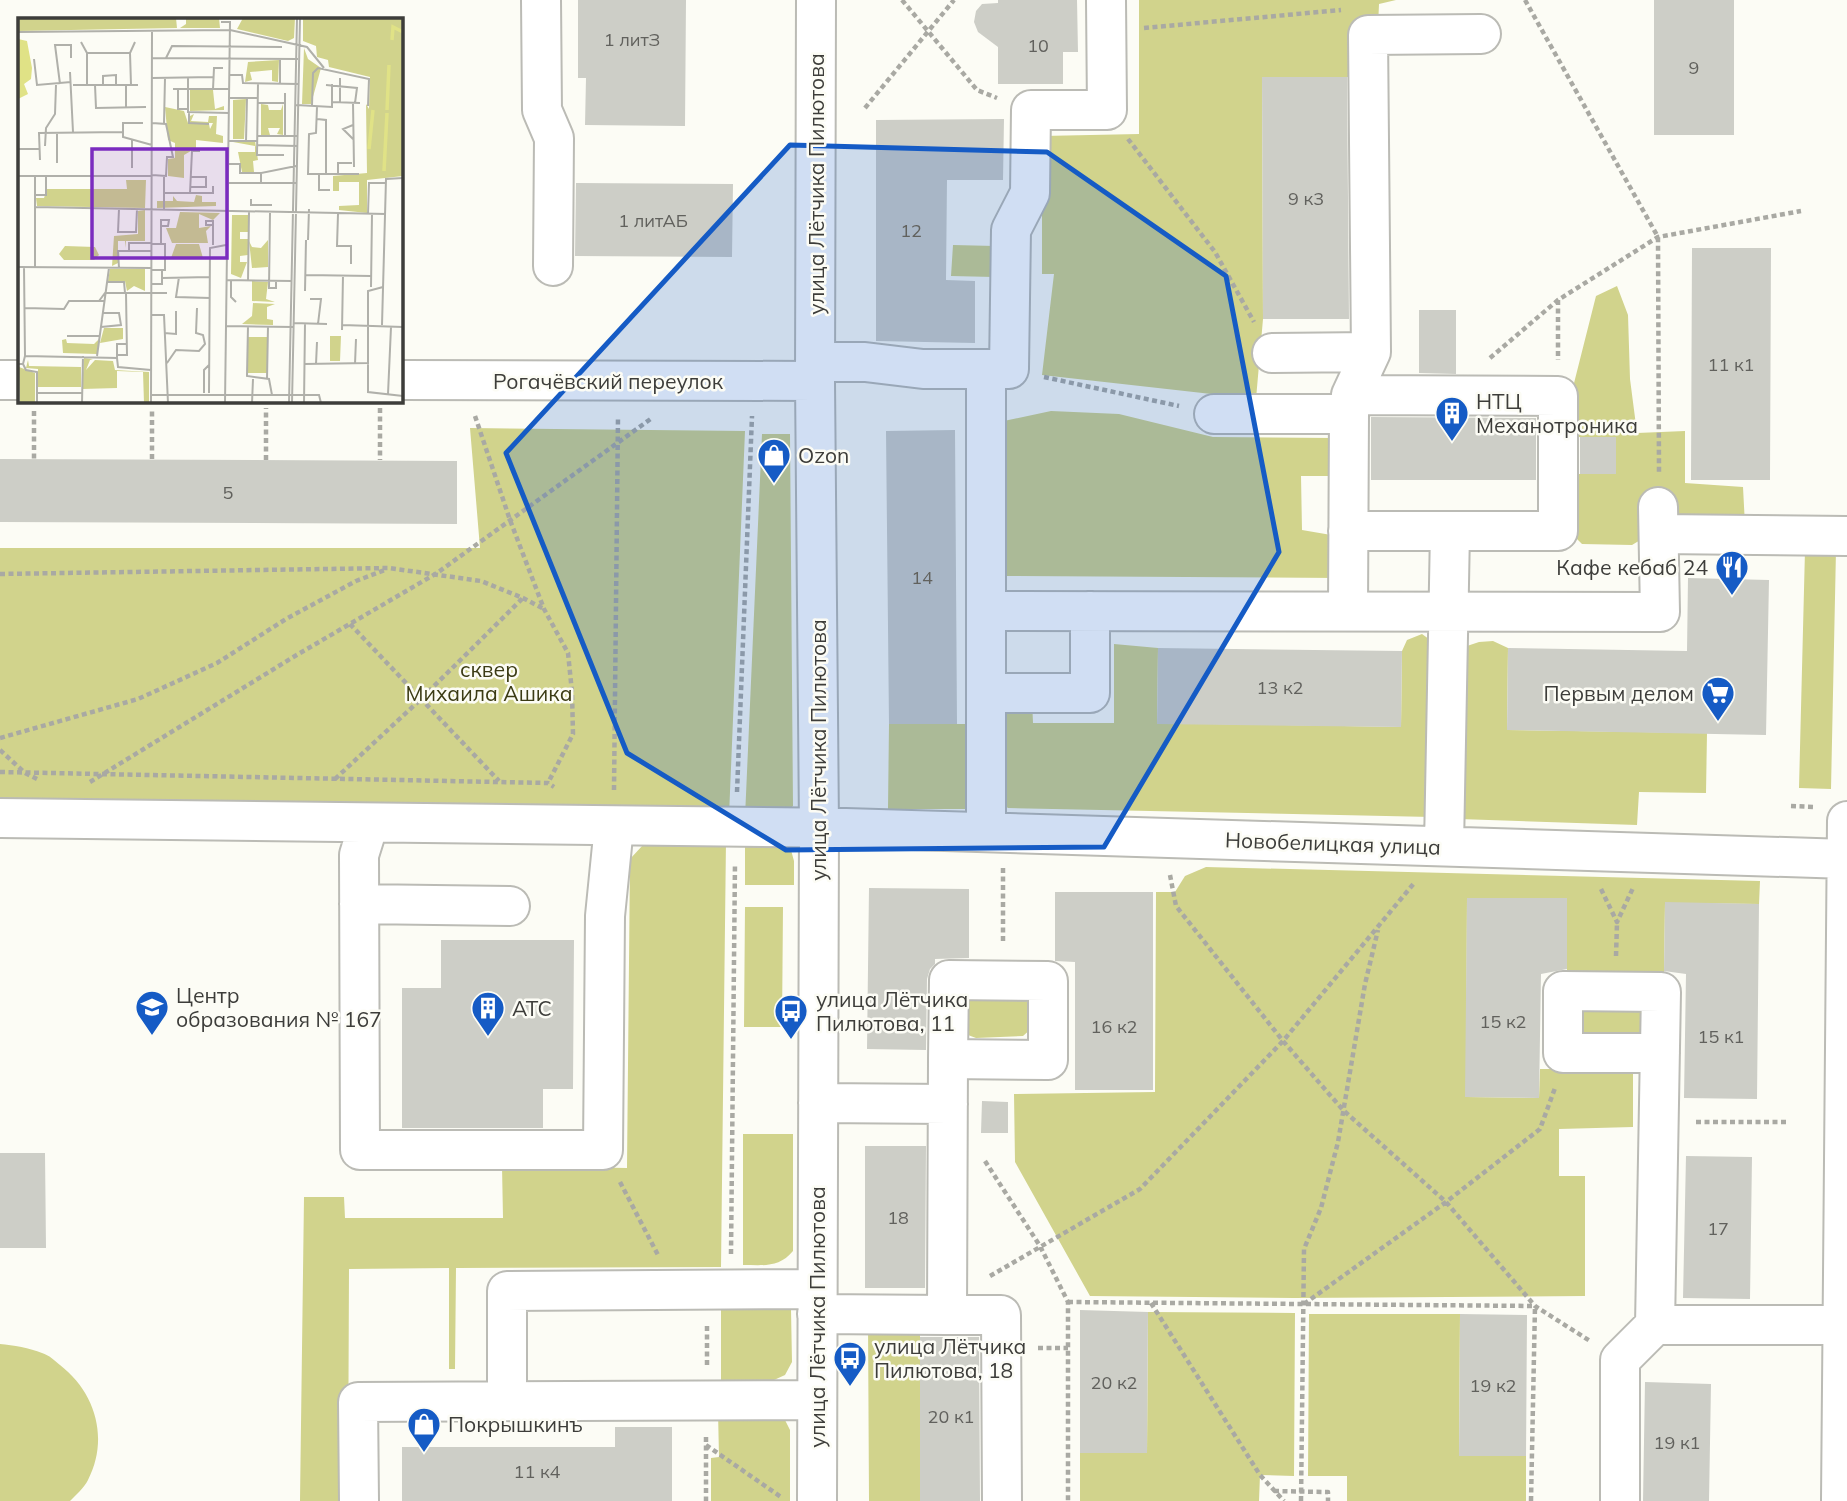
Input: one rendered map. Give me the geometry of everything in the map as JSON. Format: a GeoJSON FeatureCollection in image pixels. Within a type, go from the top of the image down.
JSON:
{"type":"FeatureCollection","features":[{"type":"Feature","properties":{"kind":"street"},"geometry":{"type":"LineString","coordinates":[[541,0],[542,110],[554,138],[553,266]]}},
{"type":"Feature","properties":{"kind":"street","name":"улица Лётчика Пилютова"},"geometry":{"type":"LineString","coordinates":[[816,0],[815,371],[819,827],[817,1501]]}},
{"type":"Feature","properties":{"kind":"street"},"geometry":{"type":"LineString","coordinates":[[986,832],[985,611],[997,369],[1011,230],[1030,193],[1031,110],[1107,110],[1106,0]]}},
{"type":"Feature","properties":{"kind":"street"},"geometry":{"type":"LineString","coordinates":[[1348,610],[1350,404],[1371,352],[1368,35],[1481,34]]}},
{"type":"Feature","properties":{"kind":"street"},"geometry":{"type":"LineString","coordinates":[[1272,354],[1371,352]]}},
{"type":"Feature","properties":{"kind":"street","name":"Рогачёвский переулок"},"geometry":{"type":"LineString","coordinates":[[402,393],[815,371],[865,362],[923,369],[997,369]]}},
{"type":"Feature","properties":{"kind":"street"},"geometry":{"type":"LineString","coordinates":[[0,380],[18,389]]}},
{"type":"Feature","properties":{"kind":"street"},"geometry":{"type":"LineString","coordinates":[[1214,414],[1447,396],[1559,396],[1558,531],[1348,531]]}},
{"type":"Feature","properties":{"kind":"street"},"geometry":{"type":"LineString","coordinates":[[985,611],[1660,612],[1658,520],[1847,536]]}},
{"type":"Feature","properties":{"kind":"street"},"geometry":{"type":"LineString","coordinates":[[1444,846],[1450,531]]}},
{"type":"Feature","properties":{"kind":"street"},"geometry":{"type":"LineString","coordinates":[[985,693],[1090,693],[1090,611]]}},
{"type":"Feature","properties":{"kind":"street"},"geometry":{"type":"LineString","coordinates":[[369,823],[359,855],[360,1150],[603,1150],[605,916],[614,815]]}},
{"type":"Feature","properties":{"kind":"street","name":"Новобелицкая улица"},"geometry":{"type":"LineString","coordinates":[[0,818],[369,823],[614,815],[819,827],[1847,859]]}},
{"type":"Feature","properties":{"kind":"street"},"geometry":{"type":"LineString","coordinates":[[1841,1501],[1847,821]]}},
{"type":"Feature","properties":{"kind":"street"},"geometry":{"type":"LineString","coordinates":[[359,904],[510,906]]}},
{"type":"Feature","properties":{"kind":"street"},"geometry":{"type":"LineString","coordinates":[[1620,1501],[1620,1360],[1654,1325],[1660,1053],[1661,992],[1563,991],[1563,1053],[1660,1053]]}},
{"type":"Feature","properties":{"kind":"street"},"geometry":{"type":"LineString","coordinates":[[947,1309],[948,1059]]}},
{"type":"Feature","properties":{"kind":"street"},"geometry":{"type":"LineString","coordinates":[[818,1103],[948,1104]]}},
{"type":"Feature","properties":{"kind":"street"},"geometry":{"type":"LineString","coordinates":[[507,1401],[507,1291],[720,1275],[817,1302],[947,1309],[1001,1315],[1002,1501]]}},
{"type":"Feature","properties":{"kind":"street"},"geometry":{"type":"LineString","coordinates":[[1654,1325],[1842,1325]]}},
{"type":"Feature","properties":{"kind":"street"},"geometry":{"type":"LineString","coordinates":[[359,1501],[358,1402],[817,1400]]}},
{"type":"Feature","properties":{"kind":"path"},"geometry":{"type":"LineString","coordinates":[[902,0],[977,90],[1004,100]]}},
{"type":"Feature","properties":{"kind":"path"},"geometry":{"type":"LineString","coordinates":[[865,108],[954,0]]}},
{"type":"Feature","properties":{"kind":"path"},"geometry":{"type":"LineString","coordinates":[[1525,0],[1658,237],[1658,520]]}},
{"type":"Feature","properties":{"kind":"path"},"geometry":{"type":"LineString","coordinates":[[1135,28],[1346,10]]}},
{"type":"Feature","properties":{"kind":"path"},"geometry":{"type":"LineString","coordinates":[[1107,110],[1215,252],[1272,354]]}},
{"type":"Feature","properties":{"kind":"path"},"geometry":{"type":"LineString","coordinates":[[1447,396],[1558,300],[1658,237],[1801,211]]}},
{"type":"Feature","properties":{"kind":"path"},"geometry":{"type":"LineString","coordinates":[[1558,300],[1559,396]]}},
{"type":"Feature","properties":{"kind":"path"},"geometry":{"type":"LineString","coordinates":[[997,369],[1214,414]]}},
{"type":"Feature","properties":{"kind":"path"},"geometry":{"type":"LineString","coordinates":[[28,402],[34,460]]}},
{"type":"Feature","properties":{"kind":"path"},"geometry":{"type":"LineString","coordinates":[[380,460],[389,402]]}},
{"type":"Feature","properties":{"kind":"path"},"geometry":{"type":"LineString","coordinates":[[152,408],[152,460]]}},
{"type":"Feature","properties":{"kind":"path"},"geometry":{"type":"LineString","coordinates":[[266,408],[266,460]]}},
{"type":"Feature","properties":{"kind":"path"},"geometry":{"type":"LineString","coordinates":[[614,815],[619,410]]}},
{"type":"Feature","properties":{"kind":"path"},"geometry":{"type":"LineString","coordinates":[[80,790],[99,775],[437,573],[655,416]]}},
{"type":"Feature","properties":{"kind":"path"},"geometry":{"type":"LineString","coordinates":[[0,772],[548,783],[573,734],[568,653],[544,609],[478,426]]}},
{"type":"Feature","properties":{"kind":"path"},"geometry":{"type":"LineString","coordinates":[[736,805],[751,429]]}},
{"type":"Feature","properties":{"kind":"path"},"geometry":{"type":"LineString","coordinates":[[0,574],[389,568],[481,581],[544,609]]}},
{"type":"Feature","properties":{"kind":"path"},"geometry":{"type":"LineString","coordinates":[[0,738],[138,699],[217,663],[286,619],[356,581],[389,568]]}},
{"type":"Feature","properties":{"kind":"path"},"geometry":{"type":"LineString","coordinates":[[303,822],[335,779],[523,598]]}},
{"type":"Feature","properties":{"kind":"path"},"geometry":{"type":"LineString","coordinates":[[350,624],[500,782]]}},
{"type":"Feature","properties":{"kind":"path"},"geometry":{"type":"LineString","coordinates":[[0,750],[25,773],[48,786]]}},
{"type":"Feature","properties":{"kind":"path"},"geometry":{"type":"LineString","coordinates":[[1163,838],[1176,906],[1283,1041],[1343,1110],[1446,1202],[1535,1306],[1620,1360]]}},
{"type":"Feature","properties":{"kind":"path"},"geometry":{"type":"LineString","coordinates":[[947,1309],[1040,1246],[1140,1189],[1283,1041],[1444,846]]}},
{"type":"Feature","properties":{"kind":"path"},"geometry":{"type":"LineString","coordinates":[[706,1401],[720,1275],[735,859]]}},
{"type":"Feature","properties":{"kind":"path"},"geometry":{"type":"LineString","coordinates":[[1003,890],[1003,948]]}},
{"type":"Feature","properties":{"kind":"path"},"geometry":{"type":"LineString","coordinates":[[1301,1501],[1304,1249],[1321,1208],[1338,1142],[1365,984],[1378,929]]}},
{"type":"Feature","properties":{"kind":"path"},"geometry":{"type":"LineString","coordinates":[[1303,1304],[1446,1202],[1540,1129],[1554,1094],[1563,1053]]}},
{"type":"Feature","properties":{"kind":"path"},"geometry":{"type":"LineString","coordinates":[[1658,1122],[1786,1122]]}},
{"type":"Feature","properties":{"kind":"path"},"geometry":{"type":"LineString","coordinates":[[984,1158],[1040,1246],[1069,1302],[1069,1501]]}},
{"type":"Feature","properties":{"kind":"path"},"geometry":{"type":"LineString","coordinates":[[620,1181],[648,1235]]}},
{"type":"Feature","properties":{"kind":"path"},"geometry":{"type":"LineString","coordinates":[[1069,1302],[1535,1306]]}},
{"type":"Feature","properties":{"kind":"path"},"geometry":{"type":"LineString","coordinates":[[1151,1303],[1260,1475],[1284,1501]]}},
{"type":"Feature","properties":{"kind":"path"},"geometry":{"type":"LineString","coordinates":[[1531,1501],[1535,1306]]}},
{"type":"Feature","properties":{"kind":"path"},"geometry":{"type":"LineString","coordinates":[[706,1446],[788,1501]]}},
{"type":"Feature","properties":{"kind":"path"},"geometry":{"type":"LineString","coordinates":[[706,1465],[706,1501]]}},
{"type":"Feature","properties":{"kind":"path"},"geometry":{"type":"LineString","coordinates":[[1273,1491],[1328,1492],[1328,1501]]}},
{"type":"Feature","properties":{"kind":"path"},"geometry":{"type":"LineString","coordinates":[[1273,1491],[1273,1501]]}},
{"type":"Feature","properties":{"kind":"highlighted area"},"geometry":{"type":"Polygon","coordinates":[[[790,145],[1047,152],[1226,276],[1279,552],[1104,847],[786,850],[627,753],[506,453],[790,145]]]}},
{"type":"Feature","properties":{"kind":"green space"},"geometry":{"type":"Polygon","coordinates":[[[1139,0],[1396,0],[1379,4],[1378,27],[1349,77],[1262,78],[1263,319],[1256,399],[1042,375],[1054,274],[1042,274],[1042,136],[1139,134],[1139,0]]]}},
{"type":"Feature","properties":{"kind":"green space"},"geometry":{"type":"Polygon","coordinates":[[[953,245],[995,246],[994,277],[951,276],[953,245]]]}},
{"type":"Feature","properties":{"kind":"green space"},"geometry":{"type":"Polygon","coordinates":[[[1617,286],[1628,315],[1630,379],[1637,433],[1685,431],[1685,483],[1743,487],[1745,525],[1642,539],[1632,545],[1582,544],[1574,536],[1571,474],[1615,474],[1615,437],[1571,437],[1571,395],[1596,296],[1617,286]]]}},
{"type":"Feature","properties":{"kind":"green space"},"geometry":{"type":"Polygon","coordinates":[[[1051,411],[1119,414],[1213,437],[1333,438],[1333,476],[1301,476],[1302,530],[1337,536],[1339,578],[999,576],[999,422],[1051,411]]]}},
{"type":"Feature","properties":{"kind":"green space","name":"сквер Михаила Ашика"},"geometry":{"type":"Polygon","coordinates":[[[470,428],[745,431],[729,816],[0,805],[0,548],[480,548],[470,428]]]}},
{"type":"Feature","properties":{"kind":"green space"},"geometry":{"type":"Polygon","coordinates":[[[762,434],[790,434],[793,806],[780,818],[745,817],[762,434]]]}},
{"type":"Feature","properties":{"kind":"green space"},"geometry":{"type":"Polygon","coordinates":[[[1805,550],[1836,550],[1831,789],[1799,788],[1805,550]]]}},
{"type":"Feature","properties":{"kind":"green space"},"geometry":{"type":"Polygon","coordinates":[[[1422,634],[1437,645],[1432,817],[1008,808],[997,800],[990,699],[1032,699],[1033,723],[1114,723],[1114,644],[1158,648],[1157,723],[1401,727],[1402,651],[1407,640],[1422,634]]]}},
{"type":"Feature","properties":{"kind":"green space"},"geometry":{"type":"Polygon","coordinates":[[[1493,641],[1508,648],[1507,730],[1707,733],[1706,793],[1639,792],[1637,825],[1459,819],[1464,647],[1493,641]]]}},
{"type":"Feature","properties":{"kind":"green space"},"geometry":{"type":"Polygon","coordinates":[[[889,724],[978,724],[971,809],[888,809],[889,724]]]}},
{"type":"Feature","properties":{"kind":"green space"},"geometry":{"type":"Polygon","coordinates":[[[664,836],[726,840],[721,1267],[456,1268],[455,1369],[449,1369],[449,1268],[349,1269],[348,1501],[300,1501],[304,1197],[344,1197],[345,1218],[503,1218],[502,1166],[627,1168],[630,859],[643,845],[664,836]]]}},
{"type":"Feature","properties":{"kind":"green space"},"geometry":{"type":"Polygon","coordinates":[[[745,839],[781,844],[791,850],[794,885],[745,885],[745,839]]]}},
{"type":"Feature","properties":{"kind":"green space"},"geometry":{"type":"Polygon","coordinates":[[[1206,867],[1760,881],[1759,904],[1665,903],[1664,974],[1567,974],[1567,898],[1467,898],[1466,1097],[1539,1098],[1540,1069],[1633,1069],[1633,1127],[1559,1129],[1559,1176],[1585,1176],[1585,1296],[1090,1296],[1015,1162],[1014,1094],[1155,1092],[1156,892],[1175,892],[1185,876],[1206,867]]]}},
{"type":"Feature","properties":{"kind":"green space"},"geometry":{"type":"Polygon","coordinates":[[[745,907],[783,907],[782,1027],[744,1027],[745,907]]]}},
{"type":"Feature","properties":{"kind":"green space"},"geometry":{"type":"Polygon","coordinates":[[[1026,995],[1034,1003],[1032,1028],[1023,1036],[976,1038],[968,1035],[963,1016],[970,997],[1026,995]]]}},
{"type":"Feature","properties":{"kind":"green space"},"geometry":{"type":"Polygon","coordinates":[[[1583,1004],[1647,1009],[1645,1035],[1581,1041],[1577,1013],[1583,1004]]]}},
{"type":"Feature","properties":{"kind":"green space"},"geometry":{"type":"Polygon","coordinates":[[[743,1134],[793,1134],[793,1251],[776,1263],[743,1265],[743,1134]]]}},
{"type":"Feature","properties":{"kind":"green space"},"geometry":{"type":"Polygon","coordinates":[[[721,1297],[785,1301],[791,1310],[792,1362],[785,1375],[774,1380],[721,1380],[721,1297]]]}},
{"type":"Feature","properties":{"kind":"green space"},"geometry":{"type":"Polygon","coordinates":[[[1148,1312],[1295,1313],[1294,1476],[1260,1475],[1259,1501],[1080,1501],[1080,1453],[1147,1453],[1148,1312]]]}},
{"type":"Feature","properties":{"kind":"green space"},"geometry":{"type":"Polygon","coordinates":[[[1309,1314],[1460,1314],[1459,1456],[1526,1456],[1526,1501],[1347,1501],[1347,1476],[1308,1476],[1309,1314]]]}},
{"type":"Feature","properties":{"kind":"green space"},"geometry":{"type":"Polygon","coordinates":[[[868,1322],[920,1331],[920,1501],[869,1501],[868,1322]]]}},
{"type":"Feature","properties":{"kind":"green space"},"geometry":{"type":"Polygon","coordinates":[[[0,1344],[45,1354],[72,1376],[90,1403],[98,1433],[98,1449],[86,1483],[70,1501],[0,1501],[0,1344]]]}},
{"type":"Feature","properties":{"kind":"green space"},"geometry":{"type":"Polygon","coordinates":[[[718,1411],[775,1414],[785,1420],[790,1430],[790,1501],[711,1501],[711,1458],[719,1457],[718,1411]]]}},
{"type":"Feature","properties":{"kind":"building"},"geometry":{"type":"Polygon","coordinates":[[[578,0],[686,0],[685,126],[585,125],[586,78],[578,78],[578,0]]]}},
{"type":"Feature","properties":{"kind":"building"},"geometry":{"type":"Polygon","coordinates":[[[998,0],[1077,0],[1078,52],[1063,52],[1063,84],[998,84],[998,47],[978,32],[974,22],[976,11],[982,4],[998,3],[998,0]]]}},
{"type":"Feature","properties":{"kind":"building"},"geometry":{"type":"Polygon","coordinates":[[[1654,0],[1734,0],[1734,135],[1654,135],[1654,0]]]}},
{"type":"Feature","properties":{"kind":"building"},"geometry":{"type":"Polygon","coordinates":[[[1262,77],[1347,77],[1349,319],[1263,319],[1262,77]]]}},
{"type":"Feature","properties":{"kind":"building"},"geometry":{"type":"Polygon","coordinates":[[[1004,119],[1003,180],[947,180],[946,280],[975,281],[975,343],[876,341],[876,120],[1004,119]]]}},
{"type":"Feature","properties":{"kind":"building"},"geometry":{"type":"Polygon","coordinates":[[[576,183],[733,184],[732,257],[575,256],[576,183]]]}},
{"type":"Feature","properties":{"kind":"building"},"geometry":{"type":"Polygon","coordinates":[[[1692,248],[1771,248],[1770,480],[1691,480],[1692,248]]]}},
{"type":"Feature","properties":{"kind":"building"},"geometry":{"type":"Polygon","coordinates":[[[1419,310],[1456,310],[1456,374],[1419,373],[1419,310]]]}},
{"type":"Feature","properties":{"kind":"building","name":"НТЦ Механотроника"},"geometry":{"type":"Polygon","coordinates":[[[1371,417],[1536,418],[1536,480],[1371,480],[1371,417]]]}},
{"type":"Feature","properties":{"kind":"building"},"geometry":{"type":"Polygon","coordinates":[[[955,430],[957,724],[889,724],[886,431],[955,430]]]}},
{"type":"Feature","properties":{"kind":"building"},"geometry":{"type":"Polygon","coordinates":[[[1580,437],[1616,437],[1616,474],[1580,474],[1580,437]]]}},
{"type":"Feature","properties":{"kind":"building"},"geometry":{"type":"Polygon","coordinates":[[[0,459],[457,461],[457,524],[0,522],[0,459]]]}},
{"type":"Feature","properties":{"kind":"building"},"geometry":{"type":"Polygon","coordinates":[[[1688,578],[1769,580],[1766,735],[1507,730],[1508,648],[1687,651],[1688,578]]]}},
{"type":"Feature","properties":{"kind":"building"},"geometry":{"type":"Polygon","coordinates":[[[1158,648],[1402,651],[1401,727],[1157,724],[1158,648]]]}},
{"type":"Feature","properties":{"kind":"building"},"geometry":{"type":"Polygon","coordinates":[[[869,888],[969,889],[969,958],[935,959],[935,964],[930,969],[927,979],[926,1050],[867,1049],[869,888]]]}},
{"type":"Feature","properties":{"kind":"building"},"geometry":{"type":"Polygon","coordinates":[[[1055,892],[1153,892],[1153,1090],[1075,1090],[1075,962],[1055,961],[1055,892]]]}},
{"type":"Feature","properties":{"kind":"building"},"geometry":{"type":"Polygon","coordinates":[[[1467,898],[1567,898],[1567,969],[1541,974],[1539,1098],[1465,1097],[1467,898]]]}},
{"type":"Feature","properties":{"kind":"building"},"geometry":{"type":"Polygon","coordinates":[[[1665,902],[1759,904],[1757,1099],[1684,1098],[1686,974],[1664,971],[1665,902]]]}},
{"type":"Feature","properties":{"kind":"building","name":"АТС"},"geometry":{"type":"Polygon","coordinates":[[[441,940],[574,940],[573,1089],[543,1089],[543,1128],[402,1128],[402,988],[441,988],[441,940]]]}},
{"type":"Feature","properties":{"kind":"building"},"geometry":{"type":"Polygon","coordinates":[[[982,1101],[1008,1102],[1008,1133],[981,1133],[982,1101]]]}},
{"type":"Feature","properties":{"kind":"building"},"geometry":{"type":"Polygon","coordinates":[[[865,1146],[926,1146],[925,1288],[865,1288],[865,1146]]]}},
{"type":"Feature","properties":{"kind":"building"},"geometry":{"type":"Polygon","coordinates":[[[0,1153],[45,1153],[46,1248],[0,1248],[0,1153]]]}},
{"type":"Feature","properties":{"kind":"building"},"geometry":{"type":"Polygon","coordinates":[[[1686,1156],[1752,1157],[1750,1299],[1683,1298],[1686,1156]]]}},
{"type":"Feature","properties":{"kind":"building"},"geometry":{"type":"Polygon","coordinates":[[[1080,1310],[1148,1312],[1147,1453],[1080,1453],[1080,1310]]]}},
{"type":"Feature","properties":{"kind":"building"},"geometry":{"type":"Polygon","coordinates":[[[1460,1314],[1527,1315],[1526,1456],[1459,1456],[1460,1314]]]}},
{"type":"Feature","properties":{"kind":"building"},"geometry":{"type":"Polygon","coordinates":[[[920,1337],[979,1337],[980,1501],[920,1501],[920,1337]]]}},
{"type":"Feature","properties":{"kind":"building"},"geometry":{"type":"Polygon","coordinates":[[[1645,1382],[1711,1384],[1709,1501],[1643,1501],[1645,1382]]]}},
{"type":"Feature","properties":{"kind":"building"},"geometry":{"type":"Polygon","coordinates":[[[615,1427],[672,1427],[672,1501],[402,1501],[402,1447],[615,1447],[615,1427]]]}},
{"type":"Feature","properties":{"kind":"place","name":"НТЦ Механотроника"},"geometry":{"type":"Point","coordinates":[1452,443]}},
{"type":"Feature","properties":{"kind":"place","name":"Ozon"},"geometry":{"type":"Point","coordinates":[774,485]}},
{"type":"Feature","properties":{"kind":"place","name":"Кафе кебаб 24"},"geometry":{"type":"Point","coordinates":[1732,597]}},
{"type":"Feature","properties":{"kind":"place","name":"Первым делом"},"geometry":{"type":"Point","coordinates":[1718,723]}},
{"type":"Feature","properties":{"kind":"place","name":"Центр образования № 167"},"geometry":{"type":"Point","coordinates":[152,1037]}},
{"type":"Feature","properties":{"kind":"place","name":"АТС"},"geometry":{"type":"Point","coordinates":[488,1038]}},
{"type":"Feature","properties":{"kind":"place","name":"улица Лётчика Пилютова, 11"},"geometry":{"type":"Point","coordinates":[791,1041]}},
{"type":"Feature","properties":{"kind":"place","name":"улица Лётчика Пилютова, 18"},"geometry":{"type":"Point","coordinates":[850,1388]}},
{"type":"Feature","properties":{"kind":"place","name":"Покрышкинъ"},"geometry":{"type":"Point","coordinates":[424,1454]}}]}
